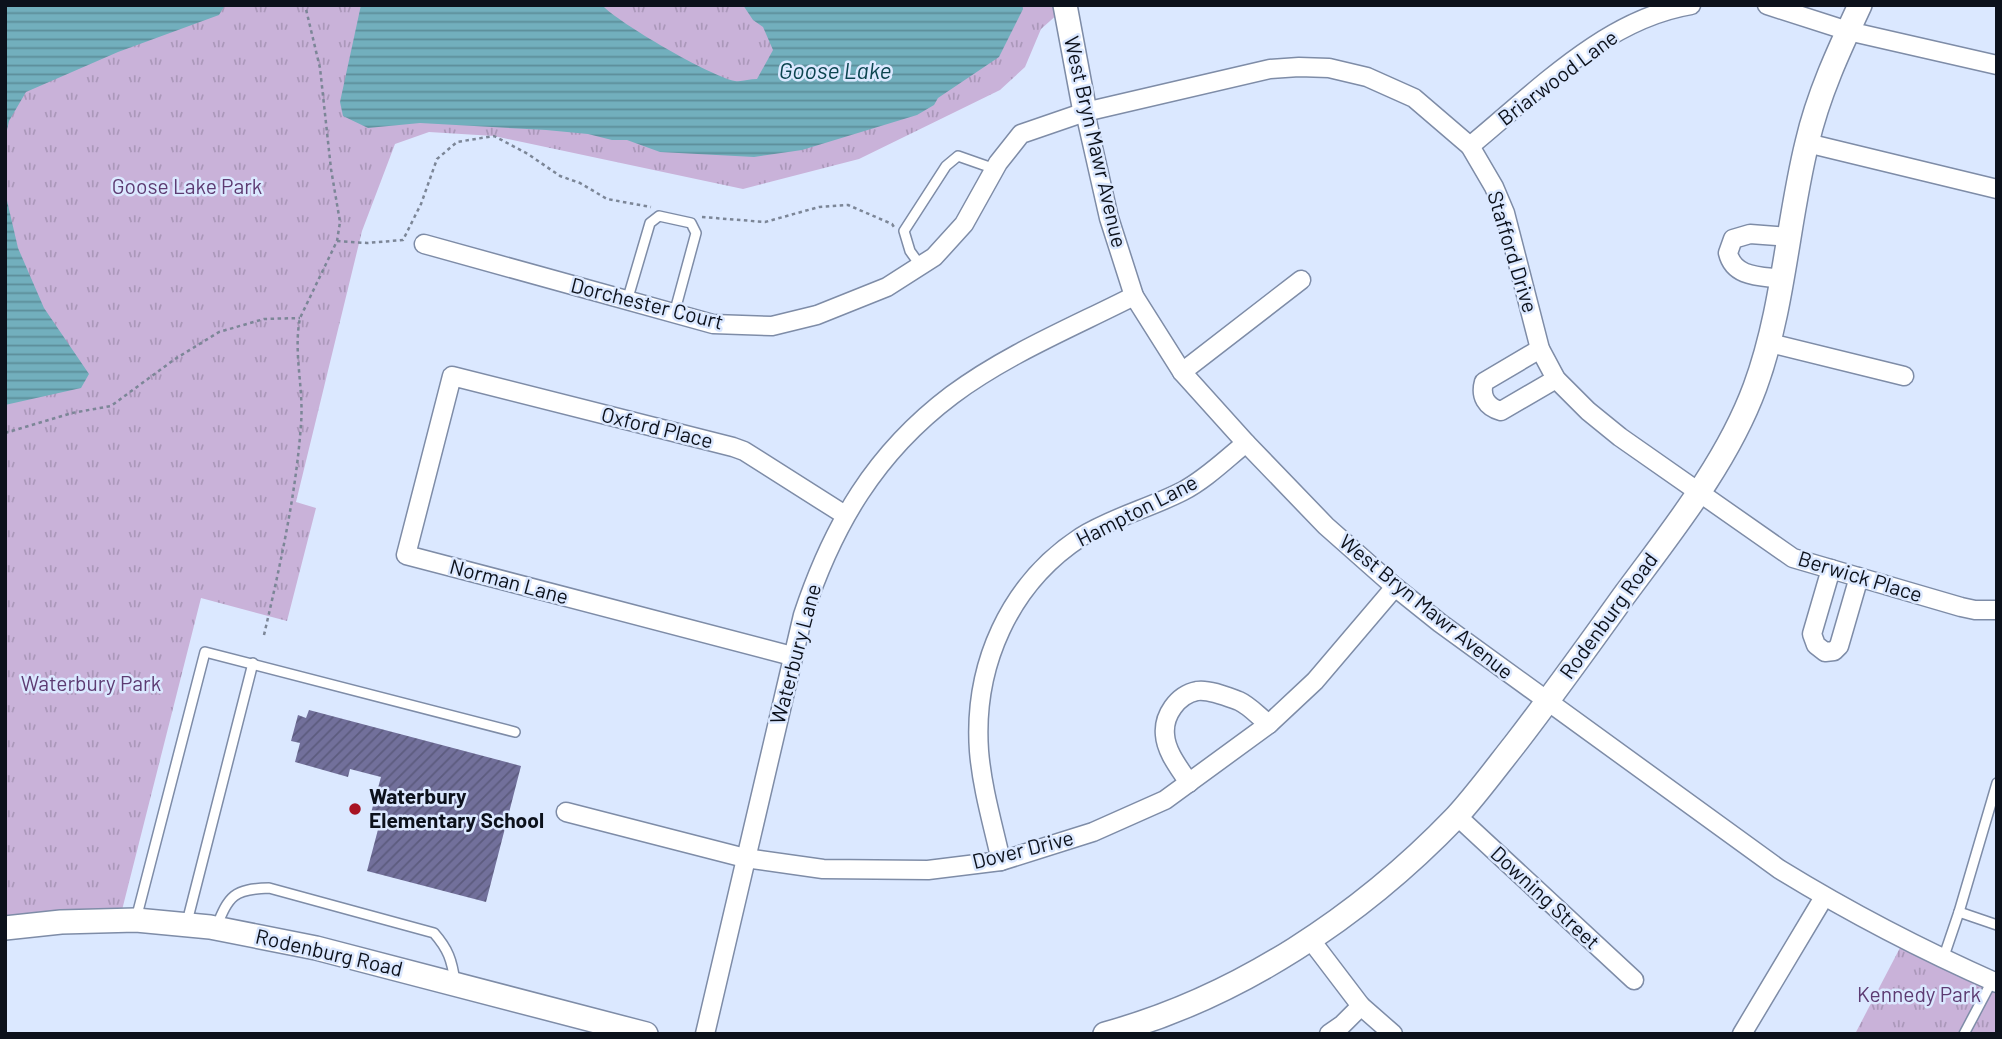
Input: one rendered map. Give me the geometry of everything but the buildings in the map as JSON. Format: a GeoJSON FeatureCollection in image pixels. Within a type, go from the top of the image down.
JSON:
{"type":"FeatureCollection","features":[{"type":"Feature","properties":{"kind":"street","name":"West Bryn Mawr Avenue"},"geometry":{"type":"LineString","coordinates":[[1065,5],[1109,218],[1134,296],[1182,372],[1246,443],[1326,526],[1395,587],[1717,826],[1824,897],[1943,960],[1994,982]]}},
{"type":"Feature","properties":{"kind":"street","name":"Briarwood Lane"},"geometry":{"type":"LineString","coordinates":[[1470,146],[1593,46],[1634,21],[1692,5]]}},
{"type":"Feature","properties":{"kind":"street"},"geometry":{"type":"LineString","coordinates":[[1767,5],[1848,31],[1997,65]]}},
{"type":"Feature","properties":{"kind":"street","name":"Rodenburg Road"},"geometry":{"type":"LineString","coordinates":[[1105,1034],[1189,1004],[1311,939],[1397,873],[1457,816],[1547,702],[1700,492],[1746,409],[1770,343],[1807,143],[1819,100],[1860,5]]}},
{"type":"Feature","properties":{"kind":"street","name":"Stafford Drive"},"geometry":{"type":"LineString","coordinates":[[1085,112],[1270,69],[1298,67],[1329,68],[1367,77],[1414,98],[1470,146],[1494,187],[1505,213],[1540,349],[1556,379],[1588,411],[1620,437],[1700,492]]}},
{"type":"Feature","properties":{"kind":"street","name":"Dorchester Court"},"geometry":{"type":"LineString","coordinates":[[424,244],[713,324],[772,326],[817,315],[887,288],[934,257],[964,224],[995,169],[1021,134],[1085,112]]}},
{"type":"Feature","properties":{"kind":"street"},"geometry":{"type":"LineString","coordinates":[[1807,143],[1997,189]]}},
{"type":"Feature","properties":{"kind":"street"},"geometry":{"type":"LineString","coordinates":[[1782,279],[1743,273],[1733,267],[1728,253],[1733,239],[1750,234],[1789,237]]}},
{"type":"Feature","properties":{"kind":"street"},"geometry":{"type":"LineString","coordinates":[[1182,372],[1301,280]]}},
{"type":"Feature","properties":{"kind":"street","name":"Waterbury Lane"},"geometry":{"type":"LineString","coordinates":[[705,1034],[803,615],[819,566],[845,515],[867,482],[898,445],[952,396],[1005,362],[1134,296]]}},
{"type":"Feature","properties":{"kind":"street"},"geometry":{"type":"LineString","coordinates":[[1770,343],[1904,376]]}},
{"type":"Feature","properties":{"kind":"street"},"geometry":{"type":"LineString","coordinates":[[1540,349],[1484,382],[1482,388],[1485,401],[1489,406],[1501,411],[1556,379]]}},
{"type":"Feature","properties":{"kind":"street","name":"Oxford Place"},"geometry":{"type":"LineString","coordinates":[[452,376],[733,447],[744,451],[845,515]]}},
{"type":"Feature","properties":{"kind":"street","name":"Norman Lane"},"geometry":{"type":"LineString","coordinates":[[452,376],[406,555],[792,656]]}},
{"type":"Feature","properties":{"kind":"street","name":"Hampton Lane"},"geometry":{"type":"LineString","coordinates":[[1001,860],[981,763],[978,719],[985,672],[1008,612],[1045,566],[1082,537],[1113,520],[1183,491],[1246,443]]}},
{"type":"Feature","properties":{"kind":"street","name":"Berwick Place"},"geometry":{"type":"LineString","coordinates":[[1700,492],[1793,558],[1961,607],[1997,610]]}},
{"type":"Feature","properties":{"kind":"street"},"geometry":{"type":"LineString","coordinates":[[1832,569],[1812,634],[1816,645],[1825,652],[1835,651],[1839,646],[1859,577]]}},
{"type":"Feature","properties":{"kind":"street","name":"Dover Drive"},"geometry":{"type":"LineString","coordinates":[[566,812],[746,858],[823,869],[928,870],[1001,860],[1093,832],[1165,800],[1269,724],[1315,681],[1395,587]]}},
{"type":"Feature","properties":{"kind":"street"},"geometry":{"type":"LineString","coordinates":[[1189,783],[1170,752],[1165,736],[1167,717],[1176,702],[1197,691],[1218,694],[1242,702],[1269,724]]}},
{"type":"Feature","properties":{"kind":"street","name":"Downing Street"},"geometry":{"type":"LineString","coordinates":[[1457,816],[1634,980]]}},
{"type":"Feature","properties":{"kind":"street"},"geometry":{"type":"LineString","coordinates":[[1742,1034],[1824,897]]}},
{"type":"Feature","properties":{"kind":"street","name":"Rodenburg Road"},"geometry":{"type":"LineString","coordinates":[[5,928],[61,922],[136,920],[216,928],[316,947],[646,1034]]}},
{"type":"Feature","properties":{"kind":"street"},"geometry":{"type":"LineString","coordinates":[[1311,939],[1361,1006],[1393,1034]]}},
{"type":"Feature","properties":{"kind":"street"},"geometry":{"type":"LineString","coordinates":[[1329,1034],[1361,1006]]}},
{"type":"Feature","properties":{"kind":"lane"},"geometry":{"type":"LineString","coordinates":[[920,265],[910,251],[904,231],[946,166],[958,156],[995,169]]}},
{"type":"Feature","properties":{"kind":"lane"},"geometry":{"type":"LineString","coordinates":[[627,301],[650,223],[659,216],[691,223],[696,233],[674,314]]}},
{"type":"Feature","properties":{"kind":"lane"},"geometry":{"type":"LineString","coordinates":[[136,920],[205,652],[515,732]]}},
{"type":"Feature","properties":{"kind":"lane"},"geometry":{"type":"LineString","coordinates":[[187,925],[253,663]]}},
{"type":"Feature","properties":{"kind":"lane"},"geometry":{"type":"LineString","coordinates":[[1943,960],[1997,783]]}},
{"type":"Feature","properties":{"kind":"lane"},"geometry":{"type":"LineString","coordinates":[[216,928],[225,905],[236,892],[250,888],[269,888],[434,933],[447,948],[452,960],[455,984]]}},
{"type":"Feature","properties":{"kind":"lane"},"geometry":{"type":"LineString","coordinates":[[1959,912],[1997,925]]}},
{"type":"Feature","properties":{"kind":"lane"},"geometry":{"type":"LineString","coordinates":[[1964,1034],[1994,982]]}},
{"type":"Feature","properties":{"kind":"path"},"geometry":{"type":"LineString","coordinates":[[264,635],[281,558],[302,424],[302,384],[297,342],[300,318],[337,241],[340,222],[320,68],[304,5]]}},
{"type":"Feature","properties":{"kind":"path"},"geometry":{"type":"LineString","coordinates":[[337,241],[368,243],[403,240],[421,204],[437,159],[457,142],[494,136],[528,154],[560,176],[580,183],[607,199],[653,207]]}},
{"type":"Feature","properties":{"kind":"path"},"geometry":{"type":"LineString","coordinates":[[690,215],[715,220],[765,222],[819,207],[848,205],[892,224],[897,236]]}},
{"type":"Feature","properties":{"kind":"path"},"geometry":{"type":"LineString","coordinates":[[5,433],[72,413],[111,406],[175,359],[219,332],[264,320],[300,318]]}},
{"type":"Feature","properties":{"kind":"green space","name":"Goose Lake Park"},"geometry":{"type":"Polygon","coordinates":[[[5,5],[1068,5],[1041,29],[1025,67],[1000,90],[859,159],[743,189],[494,136],[429,132],[395,144],[362,231],[296,502],[316,508],[287,621],[201,598],[121,914],[5,928],[5,5]]]}},
{"type":"Feature","properties":{"kind":"green space","name":"Kennedy Park"},"geometry":{"type":"Polygon","coordinates":[[[1902,944],[1997,987],[1997,1034],[1855,1034],[1902,944]]]}},
{"type":"Feature","properties":{"kind":"water"},"geometry":{"type":"Polygon","coordinates":[[[5,5],[225,5],[219,15],[118,52],[26,92],[9,121],[5,139],[5,5]]]}},
{"type":"Feature","properties":{"kind":"water","name":"Goose Lake"},"geometry":{"type":"Polygon","coordinates":[[[361,5],[602,5],[626,24],[666,48],[707,70],[738,81],[757,79],[773,50],[763,27],[753,20],[743,5],[1022,5],[1023,9],[999,57],[917,115],[802,150],[754,157],[660,152],[627,140],[546,130],[420,123],[368,128],[343,116],[340,102],[361,5]]]}},
{"type":"Feature","properties":{"kind":"water"},"geometry":{"type":"Polygon","coordinates":[[[5,192],[18,248],[44,308],[89,374],[81,388],[5,405],[5,192]]]}},
{"type":"Feature","properties":{"kind":"place","name":"Waterbury Elementary School"},"geometry":{"type":"Point","coordinates":[355,809]}},
{"type":"Feature","properties":{"kind":"park label","name":"Waterbury Park"},"geometry":{"type":"Point","coordinates":[91,684]}}]}
